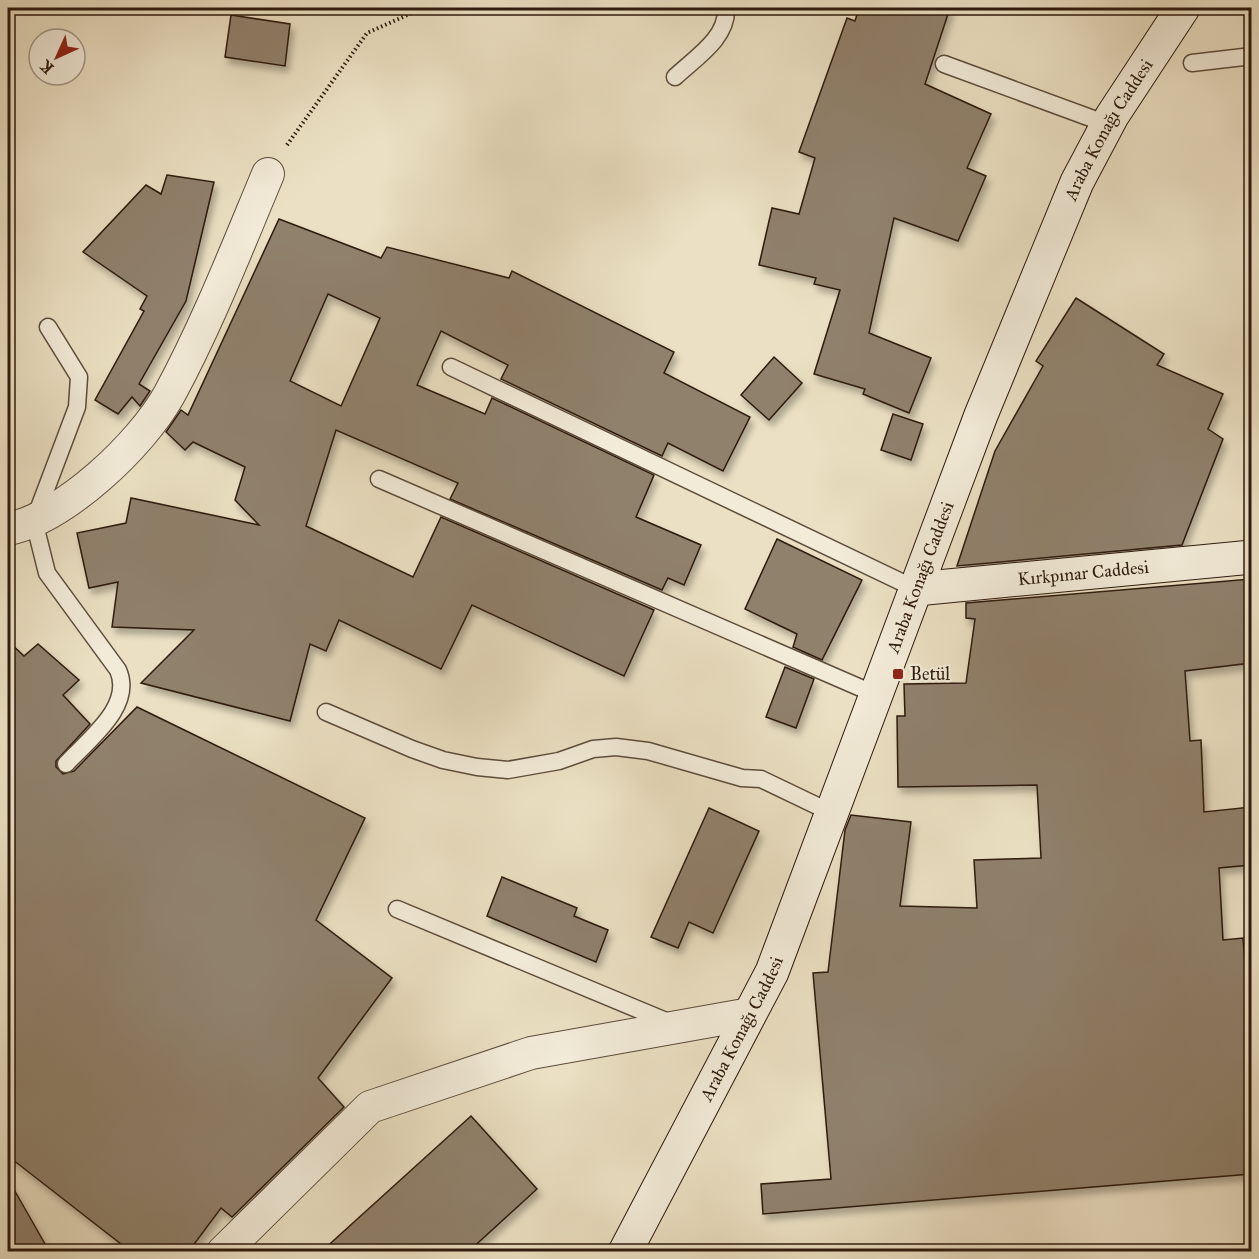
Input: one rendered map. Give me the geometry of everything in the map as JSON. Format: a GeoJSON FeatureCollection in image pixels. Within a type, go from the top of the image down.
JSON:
{"type":"FeatureCollection","features":[{"type":"Feature","properties":{"kind":"main road","name":"Araba Konağı Caddesi"},"geometry":{"type":"LineString","coordinates":[[625,1251],[772,972],[981,415],[1077,182],[1107,124],[1183,8]]}},
{"type":"Feature","properties":{"kind":"main road","name":"Kırkpınar Caddesi"},"geometry":{"type":"LineString","coordinates":[[916,589],[1251,557]]}},
{"type":"Feature","properties":{"kind":"street"},"geometry":{"type":"LineString","coordinates":[[21,525],[76,495],[110,466],[142,432],[168,396],[233,258],[268,174]]}},
{"type":"Feature","properties":{"kind":"street"},"geometry":{"type":"LineString","coordinates":[[223,1251],[370,1107],[531,1053],[750,1014]]}},
{"type":"Feature","properties":{"kind":"lane"},"geometry":{"type":"LineString","coordinates":[[675,77],[722,33],[727,20],[726,8]]}},
{"type":"Feature","properties":{"kind":"lane"},"geometry":{"type":"LineString","coordinates":[[1192,63],[1251,56]]}},
{"type":"Feature","properties":{"kind":"lane"},"geometry":{"type":"LineString","coordinates":[[944,64],[1107,124]]}},
{"type":"Feature","properties":{"kind":"lane"},"geometry":{"type":"LineString","coordinates":[[48,327],[79,377],[78,407],[21,525],[47,573],[118,670],[123,683],[122,696],[108,719],[66,764]]}},
{"type":"Feature","properties":{"kind":"lane"},"geometry":{"type":"LineString","coordinates":[[451,367],[916,589]]}},
{"type":"Feature","properties":{"kind":"lane"},"geometry":{"type":"LineString","coordinates":[[379,479],[877,695]]}},
{"type":"Feature","properties":{"kind":"lane"},"geometry":{"type":"LineString","coordinates":[[326,712],[422,753],[477,767],[508,770],[559,761],[593,749],[616,747],[648,751],[742,778],[761,779],[832,813]]}},
{"type":"Feature","properties":{"kind":"lane"},"geometry":{"type":"LineString","coordinates":[[397,909],[679,1026]]}},
{"type":"Feature","properties":{"kind":"path"},"geometry":{"type":"LineString","coordinates":[[268,174],[294,132],[367,33],[423,8]]}},
{"type":"Feature","properties":{"kind":"building"},"geometry":{"type":"Polygon","coordinates":[[[859,8],[950,8],[925,84],[991,114],[967,168],[986,176],[958,241],[894,218],[869,333],[931,358],[909,413],[863,394],[865,389],[814,374],[840,290],[814,284],[816,278],[759,265],[772,208],[799,214],[815,158],[799,152],[847,18],[855,21],[859,8]]]}},
{"type":"Feature","properties":{"kind":"building"},"geometry":{"type":"Polygon","coordinates":[[[231,15],[290,24],[285,66],[225,57],[231,15]]]}},
{"type":"Feature","properties":{"kind":"building"},"geometry":{"type":"Polygon","coordinates":[[[167,175],[214,182],[186,301],[139,384],[150,391],[140,406],[132,397],[118,414],[95,400],[144,311],[140,309],[147,296],[83,252],[146,185],[161,194],[167,175]]]}},
{"type":"Feature","properties":{"kind":"building"},"geometry":{"type":"Polygon","coordinates":[[[279,219],[381,258],[387,247],[509,278],[512,271],[674,352],[664,373],[750,417],[723,471],[668,443],[662,456],[501,379],[508,365],[441,331],[417,385],[485,414],[492,398],[654,475],[636,517],[701,545],[684,585],[668,578],[662,590],[450,499],[458,483],[336,430],[306,526],[413,577],[441,517],[654,610],[624,676],[472,605],[441,669],[339,620],[326,651],[310,644],[290,721],[141,683],[194,630],[112,627],[118,582],[89,588],[77,533],[126,523],[131,498],[259,525],[235,500],[245,467],[193,442],[185,450],[166,432],[181,410],[188,415],[279,219]],[[328,294],[290,381],[341,406],[380,318],[328,294]]]}},
{"type":"Feature","properties":{"kind":"building"},"geometry":{"type":"Polygon","coordinates":[[[1076,298],[1164,354],[1157,365],[1223,394],[1208,429],[1223,439],[1182,545],[957,566],[995,451],[1043,366],[1036,361],[1076,298]]]}},
{"type":"Feature","properties":{"kind":"building"},"geometry":{"type":"Polygon","coordinates":[[[774,357],[802,383],[769,420],[741,395],[774,357]]]}},
{"type":"Feature","properties":{"kind":"building"},"geometry":{"type":"Polygon","coordinates":[[[893,414],[923,424],[911,460],[881,450],[893,414]]]}},
{"type":"Feature","properties":{"kind":"building"},"geometry":{"type":"Polygon","coordinates":[[[777,539],[862,580],[822,660],[793,647],[797,634],[745,609],[777,539]]]}},
{"type":"Feature","properties":{"kind":"building"},"geometry":{"type":"Polygon","coordinates":[[[1251,579],[1251,663],[1185,671],[1190,741],[1201,740],[1204,812],[1251,807],[1251,865],[1219,868],[1223,940],[1243,938],[1251,1038],[1251,1174],[763,1214],[761,1184],[831,1179],[813,973],[828,972],[845,830],[851,815],[911,822],[900,906],[977,908],[974,860],[1041,858],[1037,785],[898,787],[897,716],[905,716],[904,684],[966,683],[975,619],[966,618],[966,603],[1251,579]]]}},
{"type":"Feature","properties":{"kind":"building"},"geometry":{"type":"Polygon","coordinates":[[[8,641],[24,656],[38,644],[79,680],[63,695],[90,724],[56,761],[56,767],[63,774],[74,771],[137,707],[365,818],[316,920],[392,978],[318,1078],[344,1107],[232,1217],[221,1208],[189,1251],[130,1251],[8,1156],[8,641]]]}},
{"type":"Feature","properties":{"kind":"building"},"geometry":{"type":"Polygon","coordinates":[[[785,667],[814,679],[796,728],[766,717],[785,667]]]}},
{"type":"Feature","properties":{"kind":"building"},"geometry":{"type":"Polygon","coordinates":[[[709,808],[759,831],[713,933],[689,922],[678,948],[651,937],[709,808]]]}},
{"type":"Feature","properties":{"kind":"building"},"geometry":{"type":"Polygon","coordinates":[[[502,877],[577,908],[574,916],[608,930],[596,962],[487,916],[502,877]]]}},
{"type":"Feature","properties":{"kind":"building"},"geometry":{"type":"Polygon","coordinates":[[[471,1116],[537,1189],[469,1251],[322,1251],[471,1116]]]}},
{"type":"Feature","properties":{"kind":"building"},"geometry":{"type":"Polygon","coordinates":[[[8,1179],[49,1251],[8,1251],[8,1179]]]}},
{"type":"Feature","properties":{"kind":"place","name":"Betül"},"geometry":{"type":"Point","coordinates":[898,674]}}]}
